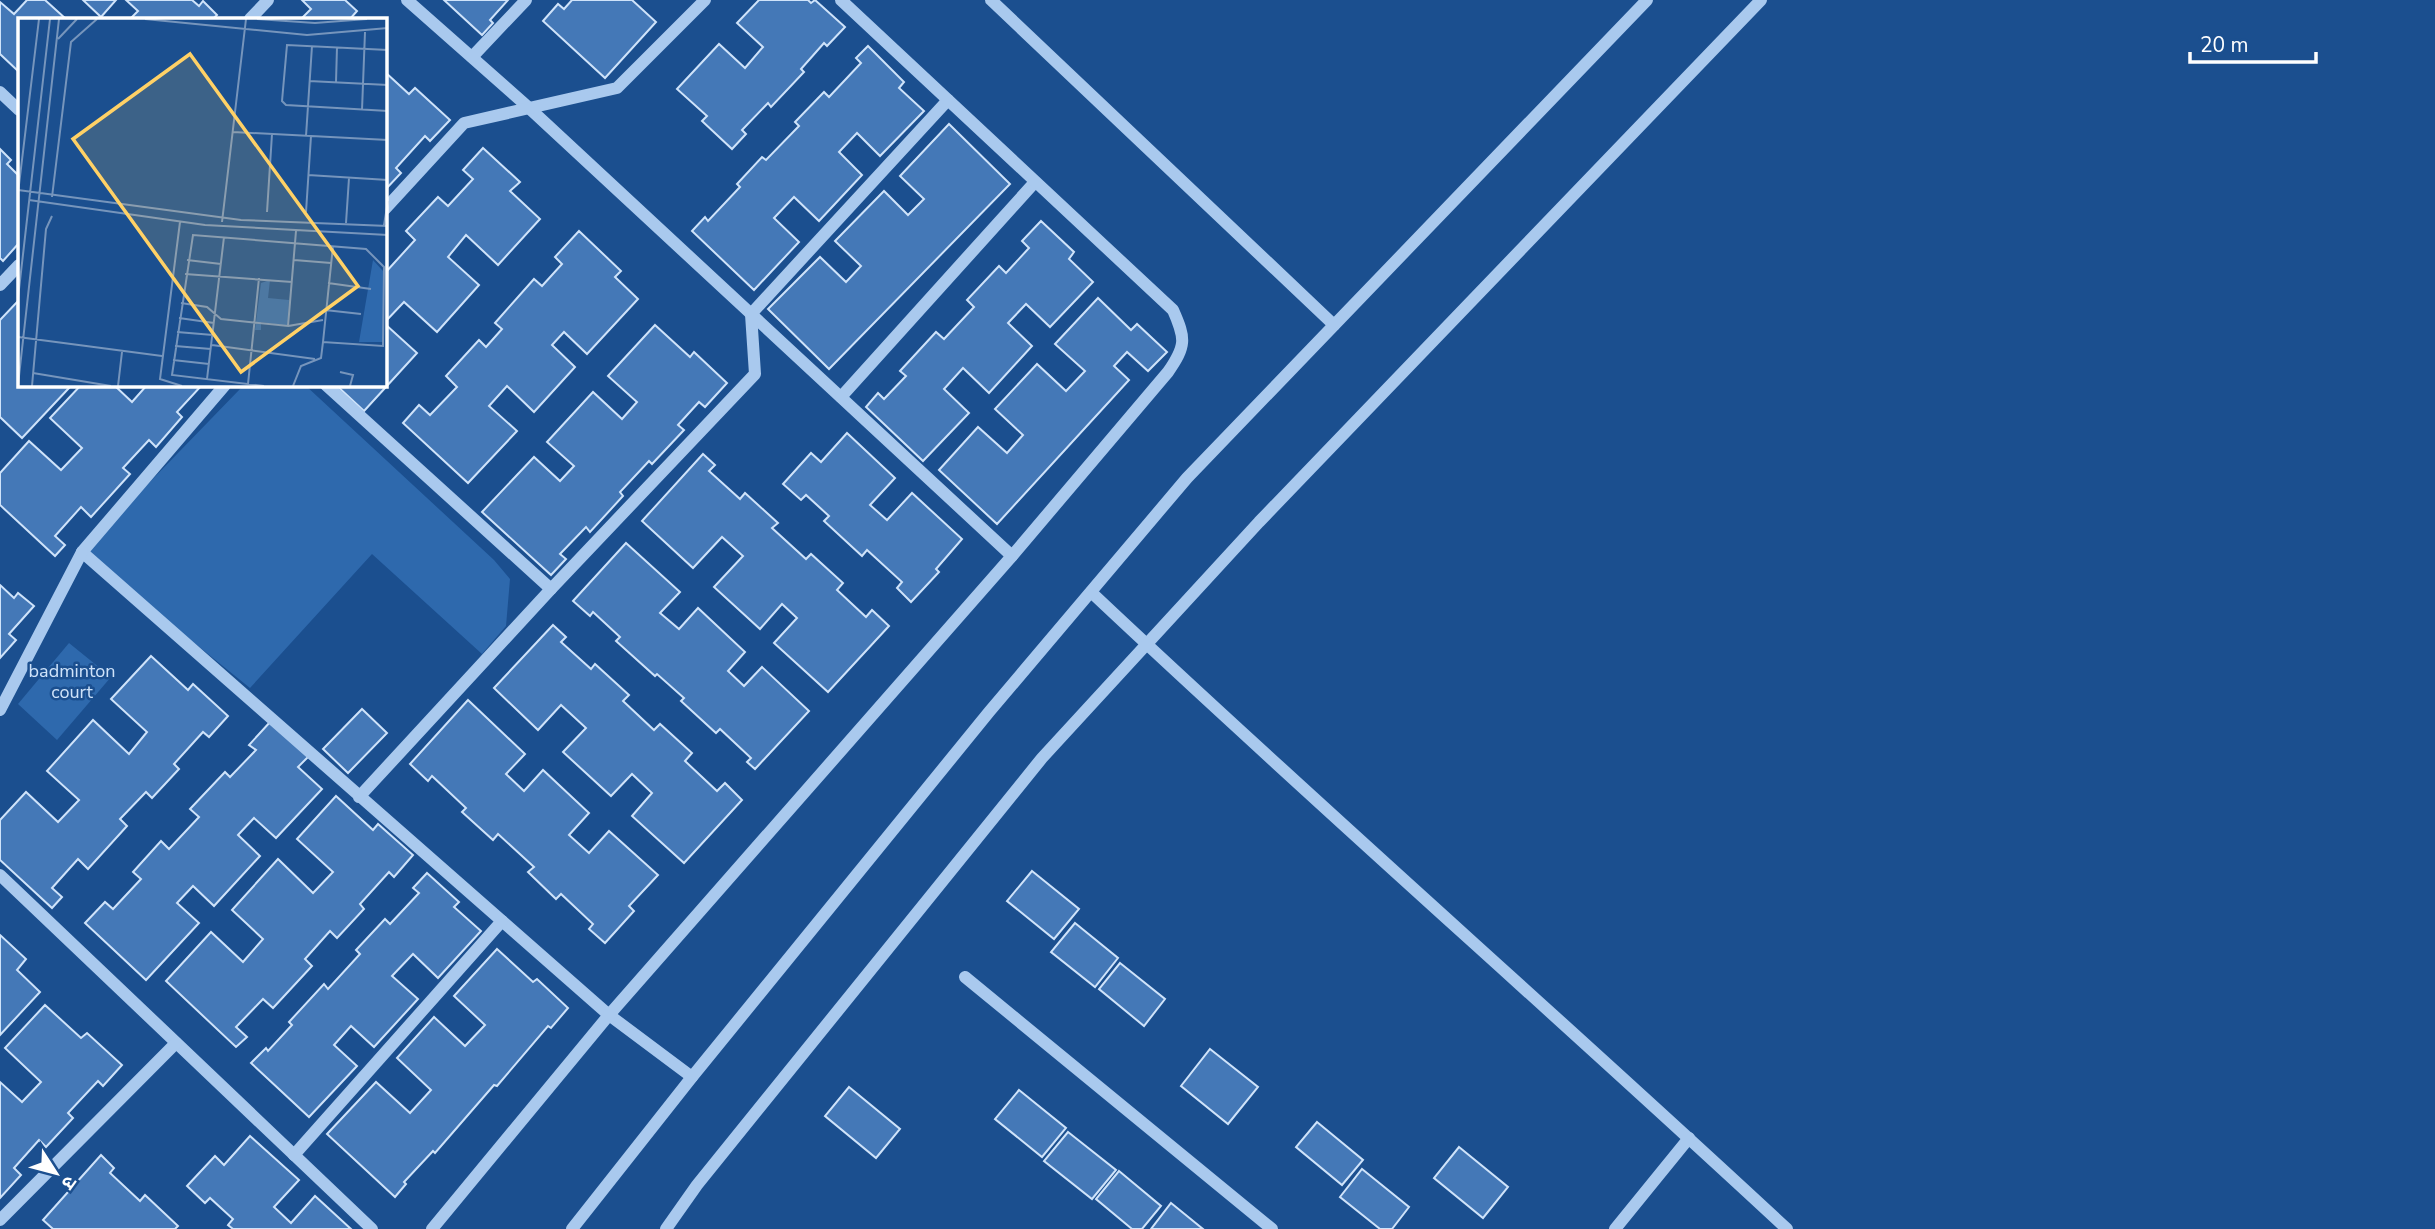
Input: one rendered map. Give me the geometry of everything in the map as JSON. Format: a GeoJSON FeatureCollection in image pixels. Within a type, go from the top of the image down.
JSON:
{"type":"FeatureCollection","features":[{"type":"Feature","properties":{"kind":"street"},"geometry":{"type":"LineString","coordinates":[[251,18],[268,0]]}},
{"type":"Feature","properties":{"kind":"street"},"geometry":{"type":"LineString","coordinates":[[407,0],[528,107],[1012,556]]}},
{"type":"Feature","properties":{"kind":"street"},"geometry":{"type":"LineString","coordinates":[[472,57],[526,0]]}},
{"type":"Feature","properties":{"kind":"street"},"geometry":{"type":"LineString","coordinates":[[387,207],[464,123],[617,89],[705,0]]}},
{"type":"Feature","properties":{"kind":"street"},"geometry":{"type":"LineString","coordinates":[[432,1229],[610,1015],[1012,556],[1182,352],[1182,329],[1173,310],[841,0]]}},
{"type":"Feature","properties":{"kind":"street"},"geometry":{"type":"LineString","coordinates":[[991,0],[1334,325]]}},
{"type":"Feature","properties":{"kind":"street"},"geometry":{"type":"LineString","coordinates":[[572,1229],[989,712],[1187,478],[1647,0]]}},
{"type":"Feature","properties":{"kind":"street"},"geometry":{"type":"LineString","coordinates":[[666,1229],[697,1185],[1042,758],[1268,512],[1761,0]]}},
{"type":"Feature","properties":{"kind":"street"},"geometry":{"type":"LineString","coordinates":[[0,92],[18,109]]}},
{"type":"Feature","properties":{"kind":"street"},"geometry":{"type":"LineString","coordinates":[[359,797],[755,374],[751,314],[948,100]]}},
{"type":"Feature","properties":{"kind":"street"},"geometry":{"type":"LineString","coordinates":[[841,397],[1035,182]]}},
{"type":"Feature","properties":{"kind":"street"},"geometry":{"type":"LineString","coordinates":[[0,285],[18,266]]}},
{"type":"Feature","properties":{"kind":"street"},"geometry":{"type":"LineString","coordinates":[[0,710],[82,552],[223,387]]}},
{"type":"Feature","properties":{"kind":"street"},"geometry":{"type":"LineString","coordinates":[[328,387],[551,589]]}},
{"type":"Feature","properties":{"kind":"street"},"geometry":{"type":"LineString","coordinates":[[82,552],[610,1015],[692,1077]]}},
{"type":"Feature","properties":{"kind":"street"},"geometry":{"type":"LineString","coordinates":[[1091,592],[1444,918],[1787,1229]]}},
{"type":"Feature","properties":{"kind":"street"},"geometry":{"type":"LineString","coordinates":[[2,883],[372,1229]]}},
{"type":"Feature","properties":{"kind":"street"},"geometry":{"type":"LineString","coordinates":[[295,1155],[502,921]]}},
{"type":"Feature","properties":{"kind":"street"},"geometry":{"type":"LineString","coordinates":[[965,977],[1272,1229]]}},
{"type":"Feature","properties":{"kind":"street"},"geometry":{"type":"LineString","coordinates":[[0,1220],[176,1043]]}},
{"type":"Feature","properties":{"kind":"street"},"geometry":{"type":"LineString","coordinates":[[1615,1229],[1689,1138]]}},
{"type":"Feature","properties":{"kind":"green space"},"geometry":{"type":"Polygon","coordinates":[[[307,387],[494,560],[510,579],[506,626],[482,654],[372,554],[250,688],[82,552],[241,388],[307,387]]]}},
{"type":"Feature","properties":{"kind":"green space","name":"badminton court"},"geometry":{"type":"Polygon","coordinates":[[[69,643],[111,677],[57,740],[18,704],[69,643]]]}},
{"type":"Feature","properties":{"kind":"building"},"geometry":{"type":"Polygon","coordinates":[[[27,0],[45,0],[65,18],[18,18],[18,71],[0,54],[0,2],[14,14],[27,0]]]}},
{"type":"Feature","properties":{"kind":"building"},"geometry":{"type":"Polygon","coordinates":[[[83,0],[116,0],[101,17],[83,0]]]}},
{"type":"Feature","properties":{"kind":"building"},"geometry":{"type":"Polygon","coordinates":[[[126,0],[192,0],[199,6],[203,1],[217,15],[214,18],[131,18],[138,11],[126,0]]]}},
{"type":"Feature","properties":{"kind":"building"},"geometry":{"type":"Polygon","coordinates":[[[302,0],[345,0],[357,11],[351,18],[302,18],[311,9],[302,0]]]}},
{"type":"Feature","properties":{"kind":"building"},"geometry":{"type":"Polygon","coordinates":[[[444,0],[508,0],[490,20],[493,23],[482,35],[444,0]]]}},
{"type":"Feature","properties":{"kind":"building"},"geometry":{"type":"Polygon","coordinates":[[[572,0],[632,0],[656,22],[605,78],[543,21],[558,4],[564,9],[572,0]]]}},
{"type":"Feature","properties":{"kind":"building"},"geometry":{"type":"Polygon","coordinates":[[[759,0],[808,0],[811,3],[815,0],[845,27],[827,46],[824,43],[801,69],[804,72],[771,107],[768,103],[742,130],[746,134],[732,149],[702,121],[707,116],[677,89],[719,44],[745,68],[763,47],[737,23],[759,0]]]}},
{"type":"Feature","properties":{"kind":"building"},"geometry":{"type":"Polygon","coordinates":[[[868,46],[904,82],[899,88],[924,111],[880,156],[857,133],[839,152],[862,175],[819,221],[794,197],[774,218],[799,242],[754,290],[692,231],[705,217],[708,221],[740,187],[737,184],[762,157],[766,160],[799,126],[795,122],[824,92],[829,97],[861,63],[856,58],[868,46]]]}},
{"type":"Feature","properties":{"kind":"building"},"geometry":{"type":"Polygon","coordinates":[[[387,74],[409,94],[415,88],[450,120],[430,141],[425,136],[396,168],[401,173],[387,188],[387,74]]]}},
{"type":"Feature","properties":{"kind":"building"},"geometry":{"type":"Polygon","coordinates":[[[949,124],[1010,184],[829,369],[768,309],[820,257],[846,282],[861,266],[835,241],[884,191],[908,215],[924,199],[900,176],[949,124]]]}},
{"type":"Feature","properties":{"kind":"building"},"geometry":{"type":"Polygon","coordinates":[[[483,148],[520,182],[510,191],[540,219],[498,265],[466,235],[448,257],[479,285],[437,332],[404,302],[387,320],[387,271],[415,240],[406,231],[438,197],[448,206],[473,179],[463,170],[483,148]]]}},
{"type":"Feature","properties":{"kind":"building"},"geometry":{"type":"Polygon","coordinates":[[[0,149],[11,160],[7,164],[18,175],[18,244],[3,261],[0,258],[0,149]]]}},
{"type":"Feature","properties":{"kind":"building"},"geometry":{"type":"Polygon","coordinates":[[[1041,221],[1074,252],[1069,259],[1093,282],[1050,327],[1026,304],[1008,323],[1032,346],[989,393],[963,368],[944,389],[969,413],[923,461],[866,407],[878,393],[884,399],[906,376],[900,371],[936,332],[944,339],[974,307],[967,300],[999,266],[1006,273],[1029,248],[1022,241],[1041,221]]]}},
{"type":"Feature","properties":{"kind":"building"},"geometry":{"type":"Polygon","coordinates":[[[579,231],[621,271],[615,277],[638,299],[587,354],[564,332],[552,345],[575,367],[534,412],[507,386],[489,406],[517,431],[468,483],[403,423],[419,405],[430,415],[457,387],[446,376],[479,340],[486,347],[502,329],[495,323],[534,279],[542,286],[562,264],[555,257],[579,231]]]}},
{"type":"Feature","properties":{"kind":"building"},"geometry":{"type":"Polygon","coordinates":[[[1098,298],[1131,330],[1137,324],[1167,352],[1148,371],[1127,352],[1114,366],[1129,380],[997,524],[939,470],[978,427],[1007,453],[1023,435],[995,409],[1037,364],[1066,391],[1085,371],[1055,344],[1098,298]]]}},
{"type":"Feature","properties":{"kind":"building"},"geometry":{"type":"Polygon","coordinates":[[[18,301],[18,387],[69,388],[22,438],[0,417],[0,320],[18,301]]]}},
{"type":"Feature","properties":{"kind":"building"},"geometry":{"type":"Polygon","coordinates":[[[655,325],[690,357],[694,352],[727,383],[705,407],[699,402],[678,425],[684,430],[652,464],[649,461],[620,492],[623,496],[590,532],[586,527],[560,554],[566,559],[551,575],[482,512],[534,457],[560,481],[574,466],[547,442],[593,392],[622,419],[637,402],[608,376],[655,325]]]}},
{"type":"Feature","properties":{"kind":"building"},"geometry":{"type":"Polygon","coordinates":[[[387,326],[417,353],[387,386],[387,326]]]}},
{"type":"Feature","properties":{"kind":"building"},"geometry":{"type":"Polygon","coordinates":[[[79,387],[116,387],[132,402],[145,387],[200,387],[177,412],[182,417],[156,447],[149,440],[123,468],[130,474],[91,517],[81,507],[55,536],[65,545],[55,556],[0,505],[0,473],[29,441],[61,470],[82,448],[50,418],[79,387]]]}},
{"type":"Feature","properties":{"kind":"building"},"geometry":{"type":"Polygon","coordinates":[[[338,387],[386,387],[364,411],[338,387]]]}},
{"type":"Feature","properties":{"kind":"building"},"geometry":{"type":"Polygon","coordinates":[[[847,433],[895,478],[870,505],[887,520],[912,493],[962,539],[936,569],[939,572],[911,602],[897,588],[902,582],[867,550],[862,556],[824,521],[829,516],[806,495],[801,500],[783,484],[811,453],[821,462],[847,433]]]}},
{"type":"Feature","properties":{"kind":"building"},"geometry":{"type":"Polygon","coordinates":[[[703,454],[715,465],[709,471],[740,499],[745,493],[778,523],[772,528],[806,559],[811,554],[843,583],[837,590],[866,617],[872,610],[889,626],[828,692],[774,643],[797,618],[782,604],[760,629],[714,587],[743,556],[722,537],[693,568],[642,521],[703,454]]]}},
{"type":"Feature","properties":{"kind":"building"},"geometry":{"type":"Polygon","coordinates":[[[626,543],[680,592],[660,613],[679,629],[698,608],[745,652],[728,671],[744,686],[762,667],[809,711],[755,769],[747,762],[751,758],[720,729],[716,733],[681,701],[684,698],[616,641],[620,637],[593,612],[590,616],[573,601],[626,543]]]}},
{"type":"Feature","properties":{"kind":"building"},"geometry":{"type":"Polygon","coordinates":[[[0,585],[14,598],[18,593],[34,606],[9,634],[16,640],[0,658],[0,585]]]}},
{"type":"Feature","properties":{"kind":"building"},"geometry":{"type":"Polygon","coordinates":[[[553,625],[566,637],[561,642],[591,669],[595,664],[629,695],[623,701],[654,730],[660,724],[692,753],[685,761],[717,791],[725,783],[742,800],[684,863],[632,816],[652,793],[632,774],[611,796],[563,752],[586,728],[561,705],[538,730],[494,688],[553,625]]]}},
{"type":"Feature","properties":{"kind":"building"},"geometry":{"type":"Polygon","coordinates":[[[151,656],[188,690],[193,684],[228,716],[209,737],[203,732],[174,764],[179,769],[152,798],[146,792],[120,819],[127,826],[88,869],[78,859],[52,888],[62,897],[52,908],[0,860],[0,820],[26,792],[58,822],[79,800],[47,771],[93,720],[129,754],[147,732],[111,699],[151,656]]]}},
{"type":"Feature","properties":{"kind":"building"},"geometry":{"type":"Polygon","coordinates":[[[468,700],[525,754],[506,774],[524,791],[543,770],[589,813],[569,835],[589,853],[609,831],[658,875],[629,906],[634,911],[605,943],[589,929],[593,924],[561,894],[556,899],[528,872],[534,867],[498,834],[493,840],[462,812],[466,808],[432,776],[428,781],[410,764],[468,700]]]}},
{"type":"Feature","properties":{"kind":"building"},"geometry":{"type":"Polygon","coordinates":[[[362,709],[387,733],[348,773],[323,749],[362,709]]]}},
{"type":"Feature","properties":{"kind":"building"},"geometry":{"type":"Polygon","coordinates":[[[271,721],[309,756],[298,767],[322,789],[276,838],[254,818],[238,835],[260,856],[214,906],[193,886],[177,903],[199,923],[146,980],[85,923],[105,902],[113,909],[141,879],[133,872],[161,841],[169,849],[199,817],[190,809],[225,772],[230,777],[256,750],[249,745],[271,721]]]}},
{"type":"Feature","properties":{"kind":"building"},"geometry":{"type":"Polygon","coordinates":[[[336,796],[373,830],[378,824],[413,855],[394,877],[389,872],[360,904],[364,909],[337,938],[330,931],[305,959],[312,966],[273,1008],[263,999],[236,1027],[247,1037],[236,1047],[166,981],[211,932],[243,962],[263,939],[232,910],[278,859],[313,893],[333,872],[297,839],[336,796]]]}},
{"type":"Feature","properties":{"kind":"building"},"geometry":{"type":"Polygon","coordinates":[[[1032,871],[1079,909],[1054,939],[1007,901],[1032,871]]]}},
{"type":"Feature","properties":{"kind":"building"},"geometry":{"type":"Polygon","coordinates":[[[427,873],[459,902],[454,907],[481,931],[438,978],[413,954],[392,976],[418,999],[374,1047],[351,1026],[334,1045],[357,1066],[309,1117],[251,1063],[266,1048],[268,1051],[292,1025],[289,1022],[324,984],[328,989],[360,954],[356,950],[385,919],[390,924],[419,893],[413,888],[427,873]]]}},
{"type":"Feature","properties":{"kind":"building"},"geometry":{"type":"Polygon","coordinates":[[[1075,923],[1118,958],[1095,987],[1051,952],[1075,923]]]}},
{"type":"Feature","properties":{"kind":"building"},"geometry":{"type":"Polygon","coordinates":[[[0,935],[26,959],[17,970],[40,992],[0,1035],[0,935]]]}},
{"type":"Feature","properties":{"kind":"building"},"geometry":{"type":"Polygon","coordinates":[[[497,949],[533,982],[537,979],[568,1008],[551,1028],[548,1026],[435,1153],[433,1151],[404,1182],[406,1184],[395,1197],[327,1134],[376,1082],[410,1113],[431,1090],[397,1058],[434,1017],[465,1046],[485,1025],[454,996],[497,949]]]}},
{"type":"Feature","properties":{"kind":"building"},"geometry":{"type":"Polygon","coordinates":[[[1120,963],[1165,999],[1144,1026],[1099,989],[1120,963]]]}},
{"type":"Feature","properties":{"kind":"building"},"geometry":{"type":"Polygon","coordinates":[[[45,1005],[81,1038],[87,1033],[122,1065],[103,1086],[98,1081],[68,1113],[73,1118],[46,1147],[39,1140],[14,1168],[21,1175],[0,1198],[0,1082],[22,1102],[41,1082],[5,1048],[45,1005]]]}},
{"type":"Feature","properties":{"kind":"building"},"geometry":{"type":"Polygon","coordinates":[[[1210,1049],[1258,1087],[1228,1124],[1181,1086],[1210,1049]]]}},
{"type":"Feature","properties":{"kind":"building"},"geometry":{"type":"Polygon","coordinates":[[[849,1087],[900,1129],[876,1158],[825,1116],[849,1087]]]}},
{"type":"Feature","properties":{"kind":"building"},"geometry":{"type":"Polygon","coordinates":[[[1019,1090],[1066,1128],[1042,1157],[995,1119],[1019,1090]]]}},
{"type":"Feature","properties":{"kind":"building"},"geometry":{"type":"Polygon","coordinates":[[[1317,1122],[1363,1160],[1342,1185],[1296,1147],[1317,1122]]]}},
{"type":"Feature","properties":{"kind":"building"},"geometry":{"type":"Polygon","coordinates":[[[1068,1132],[1116,1170],[1092,1199],[1044,1161],[1068,1132]]]}},
{"type":"Feature","properties":{"kind":"building"},"geometry":{"type":"Polygon","coordinates":[[[250,1136],[299,1180],[274,1207],[291,1223],[315,1196],[351,1229],[233,1229],[228,1225],[233,1219],[210,1198],[205,1203],[187,1186],[215,1156],[224,1165],[250,1136]]]}},
{"type":"Feature","properties":{"kind":"building"},"geometry":{"type":"Polygon","coordinates":[[[1459,1147],[1508,1187],[1483,1218],[1434,1178],[1459,1147]]]}},
{"type":"Feature","properties":{"kind":"building"},"geometry":{"type":"Polygon","coordinates":[[[101,1155],[114,1168],[110,1173],[140,1201],[145,1195],[178,1226],[175,1229],[53,1229],[43,1220],[101,1155]]]}},
{"type":"Feature","properties":{"kind":"building"},"geometry":{"type":"Polygon","coordinates":[[[1362,1169],[1409,1207],[1392,1229],[1380,1229],[1340,1197],[1362,1169]]]}},
{"type":"Feature","properties":{"kind":"building"},"geometry":{"type":"Polygon","coordinates":[[[1119,1171],[1161,1206],[1142,1229],[1132,1229],[1096,1199],[1119,1171]]]}},
{"type":"Feature","properties":{"kind":"building"},"geometry":{"type":"Polygon","coordinates":[[[1171,1203],[1203,1229],[1151,1229],[1171,1203]]]}}]}
